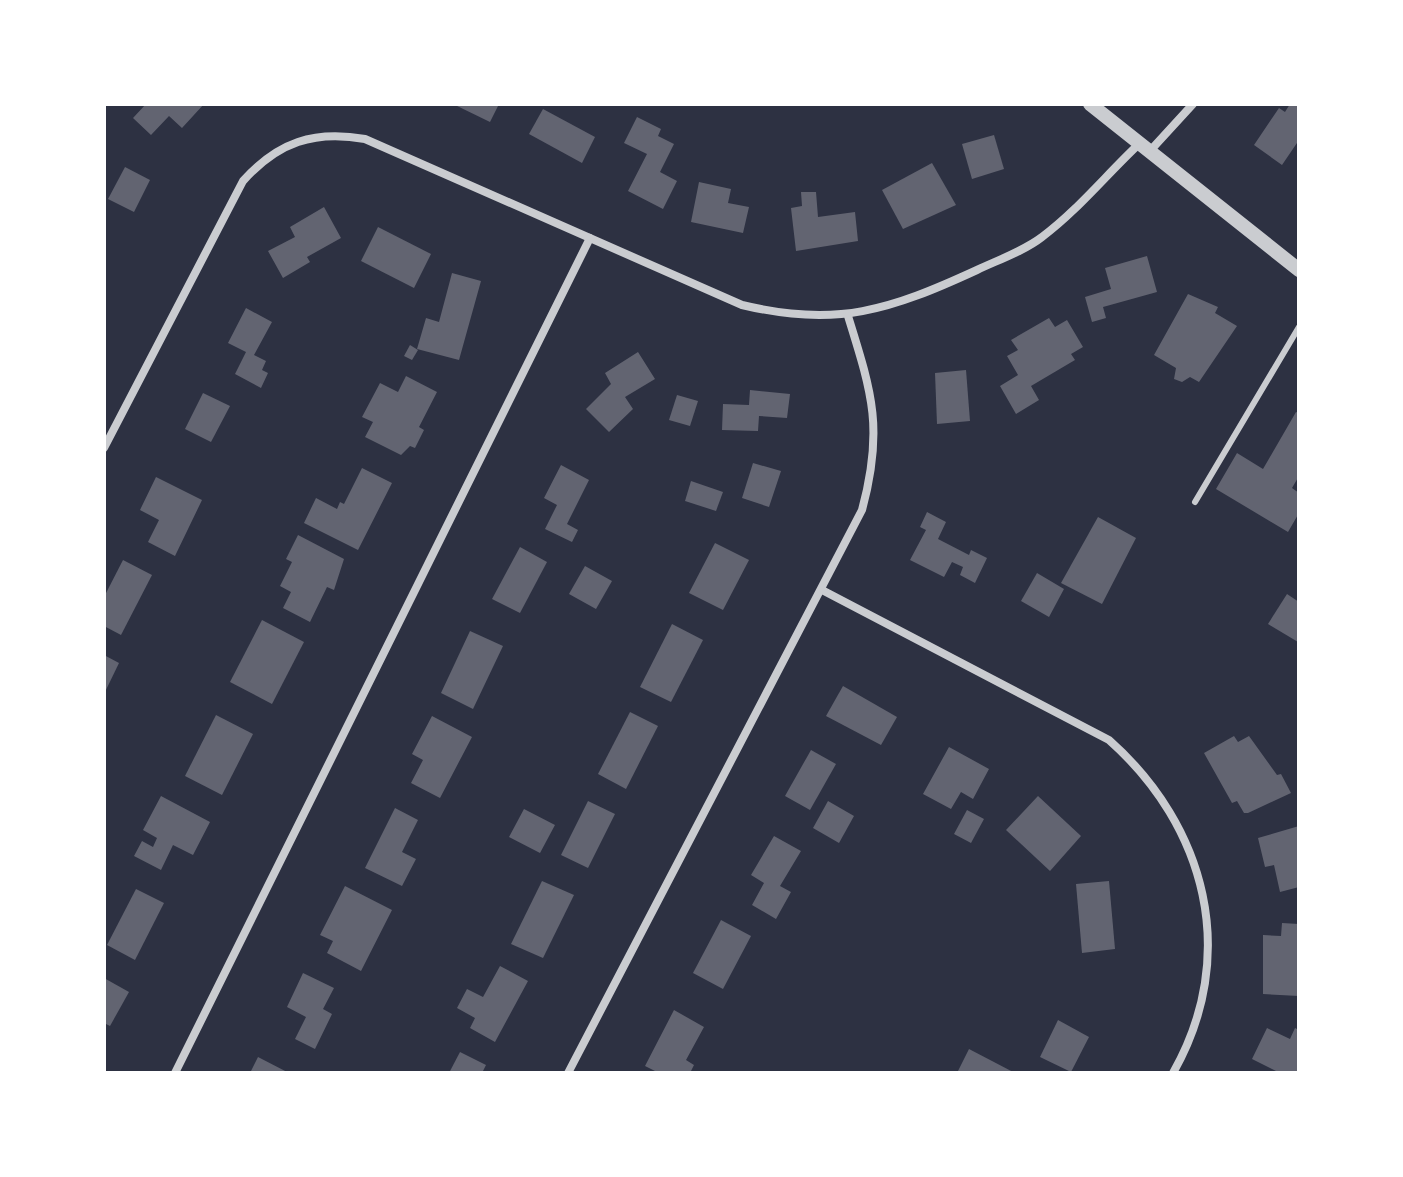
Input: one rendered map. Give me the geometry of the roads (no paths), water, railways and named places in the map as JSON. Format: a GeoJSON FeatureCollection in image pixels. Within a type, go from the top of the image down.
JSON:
{"type":"FeatureCollection","features":[{"type":"Feature","properties":{"kind":"street"},"geometry":{"type":"LineString","coordinates":[[1090,104],[1299,270]]}},
{"type":"Feature","properties":{"kind":"street"},"geometry":{"type":"LineString","coordinates":[[104,448],[243,181],[261,161],[284,145],[311,136],[337,134],[365,139],[742,305],[781,315],[848,316],[885,307],[941,286],[1041,238],[1193,104]]}},
{"type":"Feature","properties":{"kind":"street"},"geometry":{"type":"LineString","coordinates":[[175,1073],[590,238]]}},
{"type":"Feature","properties":{"kind":"street"},"geometry":{"type":"LineString","coordinates":[[568,1073],[862,510],[873,469],[876,433],[871,391],[848,316]]}},
{"type":"Feature","properties":{"kind":"street"},"geometry":{"type":"LineString","coordinates":[[822,590],[1109,740],[1141,768],[1168,806],[1188,844],[1201,884],[1207,930],[1206,977],[1200,1012],[1173,1073]]}},
{"type":"Feature","properties":{"kind":"lane"},"geometry":{"type":"LineString","coordinates":[[1195,502],[1299,327]]}}]}
